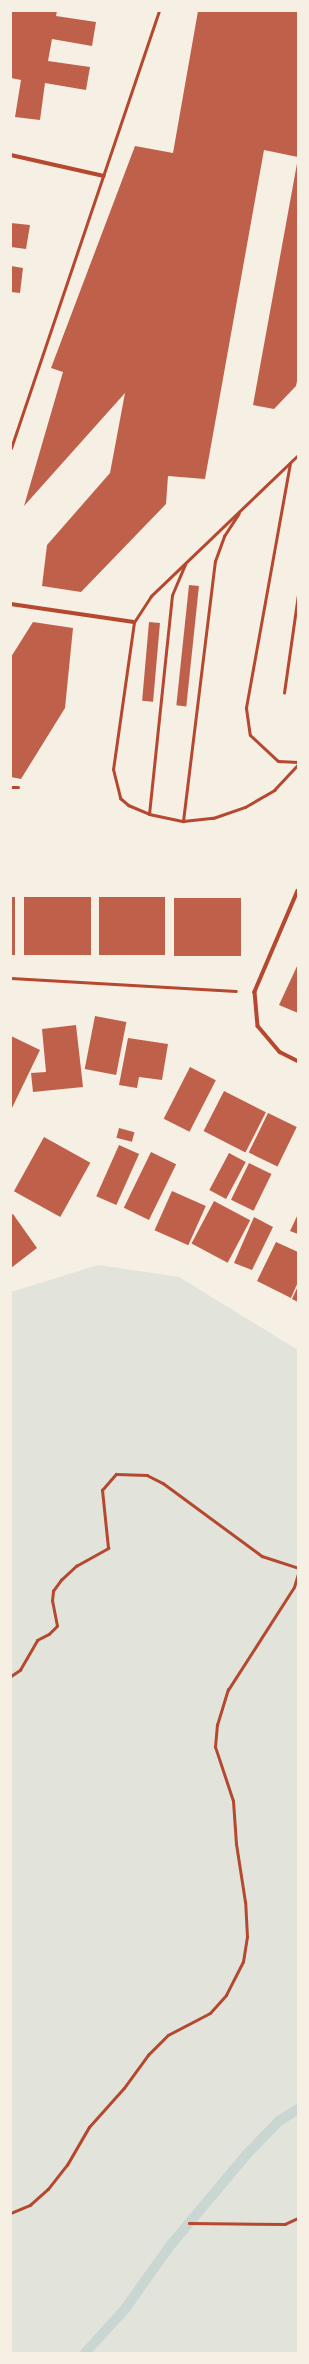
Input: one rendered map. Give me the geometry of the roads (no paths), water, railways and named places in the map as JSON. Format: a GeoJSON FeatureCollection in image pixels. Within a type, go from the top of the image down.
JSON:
{"type":"FeatureCollection","features":[{"type":"Feature","properties":{"kind":"street"},"geometry":{"type":"LineString","coordinates":[[11,155],[104,176]]}},
{"type":"Feature","properties":{"kind":"street"},"geometry":{"type":"LineString","coordinates":[[11,604],[134,622]]}},
{"type":"Feature","properties":{"kind":"street"},"geometry":{"type":"LineString","coordinates":[[298,891],[255,992],[258,1026],[280,1052],[298,1061]]}},
{"type":"Feature","properties":{"kind":"lane"},"geometry":{"type":"LineString","coordinates":[[11,448],[159,11]]}},
{"type":"Feature","properties":{"kind":"lane"},"geometry":{"type":"LineString","coordinates":[[298,455],[150,596],[134,622],[113,769],[120,798],[128,805],[149,814],[182,821],[213,818],[245,807],[274,790],[298,763]]}},
{"type":"Feature","properties":{"kind":"lane"},"geometry":{"type":"LineString","coordinates":[[290,462],[246,708],[250,735],[278,761],[298,763]]}},
{"type":"Feature","properties":{"kind":"lane"},"geometry":{"type":"LineString","coordinates":[[182,821],[215,561],[224,536],[241,508]]}},
{"type":"Feature","properties":{"kind":"lane"},"geometry":{"type":"LineString","coordinates":[[149,814],[172,595],[188,560]]}},
{"type":"Feature","properties":{"kind":"lane"},"geometry":{"type":"LineString","coordinates":[[11,787],[18,787]]}},
{"type":"Feature","properties":{"kind":"waterway"},"geometry":{"type":"LineString","coordinates":[[85,2353],[125,2309],[169,2247],[247,2154],[279,2121],[298,2109]]}}]}
